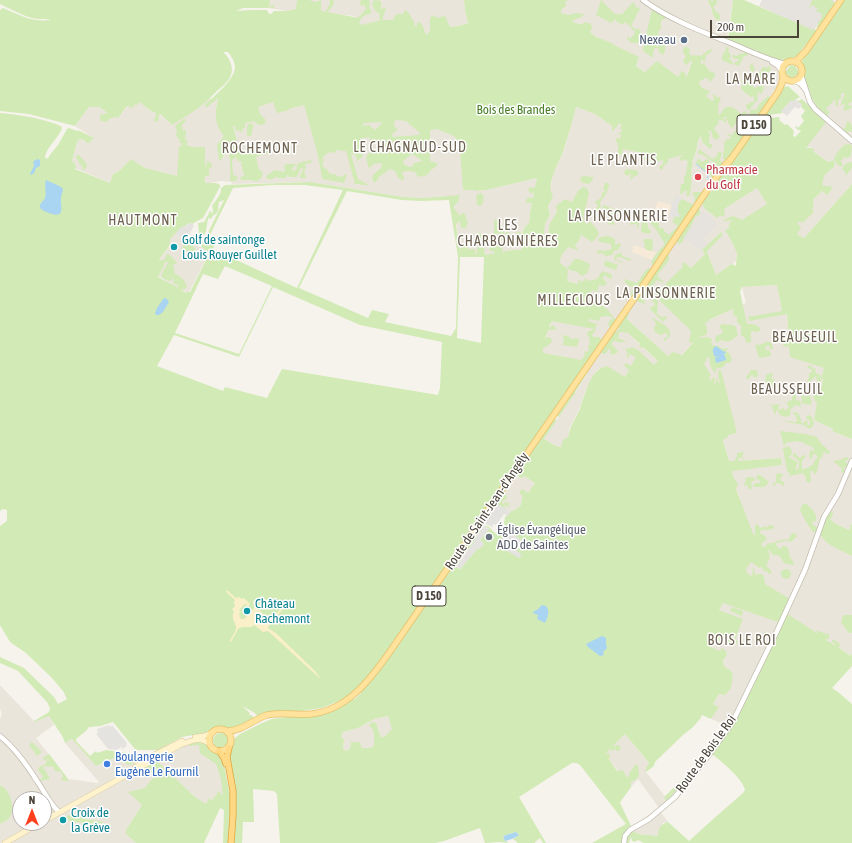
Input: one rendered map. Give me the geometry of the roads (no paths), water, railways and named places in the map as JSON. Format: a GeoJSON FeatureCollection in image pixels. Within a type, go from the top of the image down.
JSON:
{"type":"FeatureCollection","features":[{"type":"Feature","properties":{"kind":"highway"},"geometry":{"type":"LineString","coordinates":[[228,748],[227,757],[232,785],[233,816],[231,843]]}},
{"type":"Feature","properties":{"kind":"highway"},"geometry":{"type":"LineString","coordinates":[[219,751],[225,762],[232,796]]}},
{"type":"Feature","properties":{"kind":"main road"},"geometry":{"type":"LineString","coordinates":[[801,66],[791,61],[785,64],[782,68],[783,73],[787,79],[792,81],[799,78],[802,69],[801,61],[806,51],[841,0]]}},
{"type":"Feature","properties":{"kind":"main road"},"geometry":{"type":"LineString","coordinates":[[795,62],[806,51]]}},
{"type":"Feature","properties":{"kind":"main road","name":"Route de Saint-Jean-d'Angély"},"geometry":{"type":"LineString","coordinates":[[228,731],[233,731],[259,718],[267,716],[277,714],[315,713],[330,709],[351,697],[370,679],[655,269],[701,199],[778,92],[782,83],[783,73]]}},
{"type":"Feature","properties":{"kind":"main road","name":"Route de Saint-Jean-d'Angély"},"geometry":{"type":"LineString","coordinates":[[778,92],[792,81]]}},
{"type":"Feature","properties":{"kind":"main road","name":"Route de Saint-Jean-d'Angély"},"geometry":{"type":"LineString","coordinates":[[232,740],[239,732],[259,722],[273,717],[292,714]]}},
{"type":"Feature","properties":{"kind":"main road"},"geometry":{"type":"LineString","coordinates":[[52,816],[180,745],[194,740],[205,740],[219,751],[228,748],[232,740],[231,736],[228,731],[218,729],[204,736],[194,737],[176,743],[154,755],[109,784]]}},
{"type":"Feature","properties":{"kind":"main road"},"geometry":{"type":"LineString","coordinates":[[210,744],[209,738],[212,733]]}},
{"type":"Feature","properties":{"kind":"main road"},"geometry":{"type":"LineString","coordinates":[[5,843],[26,831]]}},
{"type":"Feature","properties":{"kind":"street"},"geometry":{"type":"LineString","coordinates":[[643,0],[652,7],[716,38],[785,64]]}},
{"type":"Feature","properties":{"kind":"street"},"geometry":{"type":"LineString","coordinates":[[769,59],[778,66],[783,73]]}},
{"type":"Feature","properties":{"kind":"street"},"geometry":{"type":"LineString","coordinates":[[801,75],[810,102],[815,109],[852,141]]}},
{"type":"Feature","properties":{"kind":"street"},"geometry":{"type":"LineString","coordinates":[[792,81],[800,83],[806,90]]}},
{"type":"Feature","properties":{"kind":"street","name":"Route de Bois le Roi"},"geometry":{"type":"LineString","coordinates":[[624,843],[625,836],[630,830],[649,819],[675,797],[732,723],[805,570],[824,517],[838,494],[852,461]]}},
{"type":"Feature","properties":{"kind":"street"},"geometry":{"type":"LineString","coordinates":[[0,736],[30,769],[46,795],[59,812]]}},
{"type":"Feature","properties":{"kind":"water"},"geometry":{"type":"Polygon","coordinates":[[[37,159],[40,160],[40,166],[36,168],[34,173],[31,175],[30,174],[34,166],[33,162],[37,159]]]}},
{"type":"Feature","properties":{"kind":"water"},"geometry":{"type":"Polygon","coordinates":[[[46,180],[60,186],[63,189],[61,197],[61,213],[56,215],[40,208],[40,204],[46,196],[46,180]]]}},
{"type":"Feature","properties":{"kind":"water"},"geometry":{"type":"Polygon","coordinates":[[[164,298],[169,302],[163,312],[156,315],[155,313],[157,308],[164,298]]]}},
{"type":"Feature","properties":{"kind":"water"},"geometry":{"type":"Polygon","coordinates":[[[716,346],[726,352],[724,353],[726,360],[716,363],[715,358],[720,356],[715,357],[713,349],[716,346]]]}},
{"type":"Feature","properties":{"kind":"water"},"geometry":{"type":"Polygon","coordinates":[[[542,605],[546,606],[548,610],[548,616],[545,623],[537,619],[538,615],[533,613],[542,605]]]}},
{"type":"Feature","properties":{"kind":"water"},"geometry":{"type":"Polygon","coordinates":[[[602,636],[606,638],[607,648],[603,652],[604,655],[600,656],[586,644],[602,636]]]}},
{"type":"Feature","properties":{"kind":"water"},"geometry":{"type":"Polygon","coordinates":[[[516,832],[519,835],[505,841],[503,837],[516,832]]]}},
{"type":"Feature","properties":{"kind":"waterway"},"geometry":{"type":"LineString","coordinates":[[696,164],[707,173],[710,180]]}},
{"type":"Feature","properties":{"kind":"place","name":"Nexeau"},"geometry":{"type":"Point","coordinates":[684,40]}},
{"type":"Feature","properties":{"kind":"place","name":"Pharmacie du Golf"},"geometry":{"type":"Point","coordinates":[698,177]}},
{"type":"Feature","properties":{"kind":"place","name":"Golf de saintonge Louis Rouyer Guillet"},"geometry":{"type":"Point","coordinates":[174,247]}},
{"type":"Feature","properties":{"kind":"place","name":"Église Évangélique ADD de Saintes"},"geometry":{"type":"Point","coordinates":[489,537]}},
{"type":"Feature","properties":{"kind":"place","name":"Château Rachemont"},"geometry":{"type":"Point","coordinates":[247,611]}},
{"type":"Feature","properties":{"kind":"place","name":"Boulangerie Eugène Le Fournil"},"geometry":{"type":"Point","coordinates":[107,764]}},
{"type":"Feature","properties":{"kind":"place","name":"Croix de la Grève"},"geometry":{"type":"Point","coordinates":[63,820]}},
{"type":"Feature","properties":{"kind":"district","name":"LA MARE"},"geometry":{"type":"Point","coordinates":[751,80]}},
{"type":"Feature","properties":{"kind":"district","name":"LE CHAGNAUD-SUD"},"geometry":{"type":"Point","coordinates":[410,148]}},
{"type":"Feature","properties":{"kind":"district","name":"ROCHEMONT"},"geometry":{"type":"Point","coordinates":[260,149]}},
{"type":"Feature","properties":{"kind":"district","name":"LE PLANTIS"},"geometry":{"type":"Point","coordinates":[624,161]}},
{"type":"Feature","properties":{"kind":"district","name":"LA PINSONNERIE"},"geometry":{"type":"Point","coordinates":[618,217]}},
{"type":"Feature","properties":{"kind":"district","name":"HAUTMONT"},"geometry":{"type":"Point","coordinates":[143,221]}},
{"type":"Feature","properties":{"kind":"district","name":"LES CHARBONNIÈRES"},"geometry":{"type":"Point","coordinates":[508,234]}},
{"type":"Feature","properties":{"kind":"district","name":"LA PINSONNERIE"},"geometry":{"type":"Point","coordinates":[666,294]}},
{"type":"Feature","properties":{"kind":"district","name":"MILLECLOUS"},"geometry":{"type":"Point","coordinates":[574,301]}},
{"type":"Feature","properties":{"kind":"district","name":"BEAUSEUIL"},"geometry":{"type":"Point","coordinates":[805,338]}},
{"type":"Feature","properties":{"kind":"district","name":"BEAUSSEUIL"},"geometry":{"type":"Point","coordinates":[787,390]}},
{"type":"Feature","properties":{"kind":"district","name":"BOIS LE ROI"},"geometry":{"type":"Point","coordinates":[742,641]}},
{"type":"Feature","properties":{"kind":"park label","name":"Bois des Brandes"},"geometry":{"type":"Point","coordinates":[516,110]}}]}
